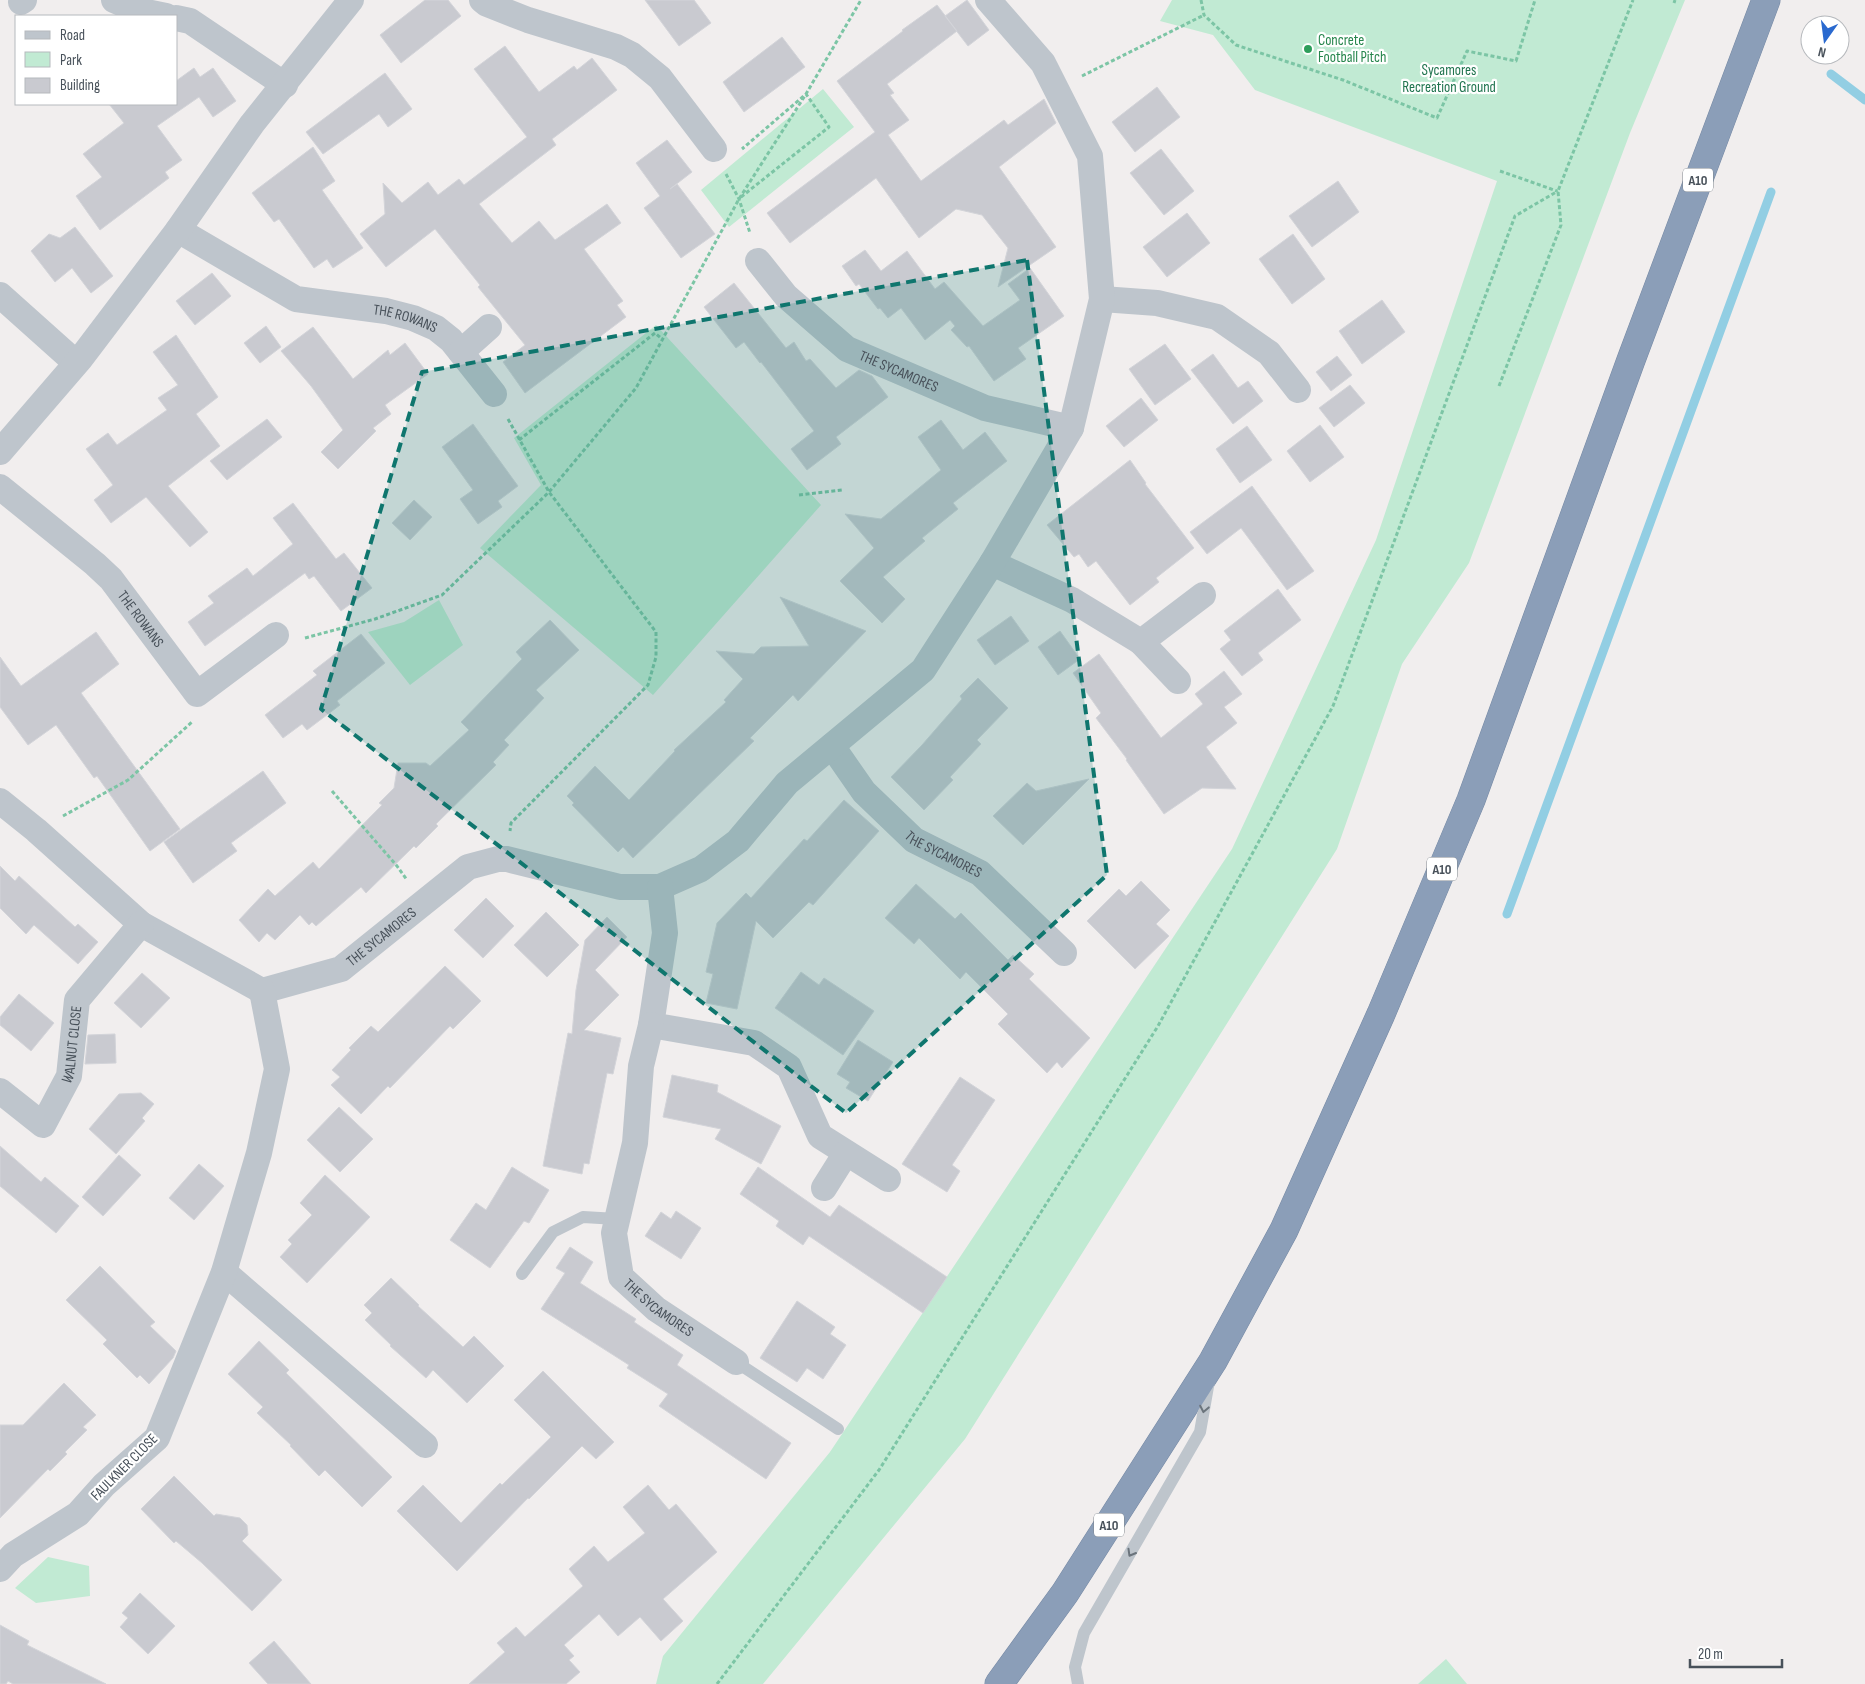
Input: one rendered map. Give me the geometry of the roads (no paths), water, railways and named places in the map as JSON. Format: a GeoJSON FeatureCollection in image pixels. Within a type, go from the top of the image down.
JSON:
{"type":"FeatureCollection","features":[{"type":"Feature","properties":{"kind":"highway","name":"A10"},"geometry":{"type":"LineString","coordinates":[[999,1684],[1070,1584],[1213,1361],[1284,1230],[1381,1014],[1471,800],[1628,369],[1766,0]]}},
{"type":"Feature","properties":{"kind":"street"},"geometry":{"type":"LineString","coordinates":[[114,0],[137,10],[161,15]]}},
{"type":"Feature","properties":{"kind":"street"},"geometry":{"type":"LineString","coordinates":[[0,452],[81,358],[178,230],[252,124],[351,0]]}},
{"type":"Feature","properties":{"kind":"street"},"geometry":{"type":"LineString","coordinates":[[482,0],[487,4],[528,20],[616,47],[632,55],[660,78],[718,157]]}},
{"type":"Feature","properties":{"kind":"street","name":"THE SYCAMORES"},"geometry":{"type":"LineString","coordinates":[[262,991],[340,969],[468,867],[498,859],[507,859],[620,888],[660,887],[701,868],[738,841],[788,782],[923,670],[992,563],[1071,428],[1102,298],[1090,156],[1043,64],[988,0]]}},
{"type":"Feature","properties":{"kind":"street"},"geometry":{"type":"LineString","coordinates":[[178,18],[190,21],[285,85]]}},
{"type":"Feature","properties":{"kind":"street","name":"THE ROWANS"},"geometry":{"type":"LineString","coordinates":[[178,230],[296,299],[386,311],[413,318],[436,328],[451,340],[494,394]]}},
{"type":"Feature","properties":{"kind":"street","name":"THE SYCAMORES"},"geometry":{"type":"LineString","coordinates":[[758,261],[786,296],[847,349],[985,408],[1071,428]]}},
{"type":"Feature","properties":{"kind":"street"},"geometry":{"type":"LineString","coordinates":[[0,295],[76,363]]}},
{"type":"Feature","properties":{"kind":"street"},"geometry":{"type":"LineString","coordinates":[[1102,298],[1158,303],[1217,317],[1269,353],[1298,390]]}},
{"type":"Feature","properties":{"kind":"street"},"geometry":{"type":"LineString","coordinates":[[461,352],[489,327]]}},
{"type":"Feature","properties":{"kind":"street","name":"THE ROWANS"},"geometry":{"type":"LineString","coordinates":[[0,487],[111,579],[197,694],[286,638]]}},
{"type":"Feature","properties":{"kind":"street"},"geometry":{"type":"LineString","coordinates":[[992,563],[1072,600],[1141,642],[1178,682]]}},
{"type":"Feature","properties":{"kind":"street"},"geometry":{"type":"LineString","coordinates":[[1141,642],[1203,595]]}},
{"type":"Feature","properties":{"kind":"street","name":"THE SYCAMORES"},"geometry":{"type":"LineString","coordinates":[[832,746],[864,792],[914,840],[980,873],[1064,953]]}},
{"type":"Feature","properties":{"kind":"street"},"geometry":{"type":"LineString","coordinates":[[0,801],[36,830],[141,924],[262,991]]}},
{"type":"Feature","properties":{"kind":"street","name":"THE SYCAMORES"},"geometry":{"type":"LineString","coordinates":[[660,887],[665,933],[651,1025],[641,1066],[635,1143],[614,1233],[621,1277],[656,1309],[736,1362]]}},
{"type":"Feature","properties":{"kind":"street","name":"WALNUT CLOSE"},"geometry":{"type":"LineString","coordinates":[[0,1091],[43,1125],[69,1076],[77,1000],[141,924]]}},
{"type":"Feature","properties":{"kind":"street","name":"FAULKNER CLOSE"},"geometry":{"type":"LineString","coordinates":[[0,1569],[13,1555],[78,1514],[104,1485],[157,1438],[224,1272],[259,1153],[277,1069],[262,991]]}},
{"type":"Feature","properties":{"kind":"street"},"geometry":{"type":"LineString","coordinates":[[651,1025],[754,1043],[789,1068],[820,1136],[888,1179]]}},
{"type":"Feature","properties":{"kind":"street"},"geometry":{"type":"LineString","coordinates":[[824,1188],[846,1153]]}},
{"type":"Feature","properties":{"kind":"street"},"geometry":{"type":"LineString","coordinates":[[224,1272],[425,1445]]}},
{"type":"Feature","properties":{"kind":"lane"},"geometry":{"type":"LineString","coordinates":[[522,1274],[553,1232],[583,1217],[617,1219]]}},
{"type":"Feature","properties":{"kind":"lane"},"geometry":{"type":"LineString","coordinates":[[1078,1684],[1075,1667],[1084,1633],[1200,1432],[1213,1361]]}},
{"type":"Feature","properties":{"kind":"lane"},"geometry":{"type":"LineString","coordinates":[[736,1362],[838,1429]]}},
{"type":"Feature","properties":{"kind":"waterway"},"geometry":{"type":"LineString","coordinates":[[1831,74],[1865,100]]}},
{"type":"Feature","properties":{"kind":"waterway"},"geometry":{"type":"LineString","coordinates":[[1507,914],[1771,192]]}},
{"type":"Feature","properties":{"kind":"place","name":"Concrete Football Pitch"},"geometry":{"type":"Point","coordinates":[1308,49]}},
{"type":"Feature","properties":{"kind":"park label","name":"Sycamores Recreation Ground"},"geometry":{"type":"Point","coordinates":[1449,78]}}]}
